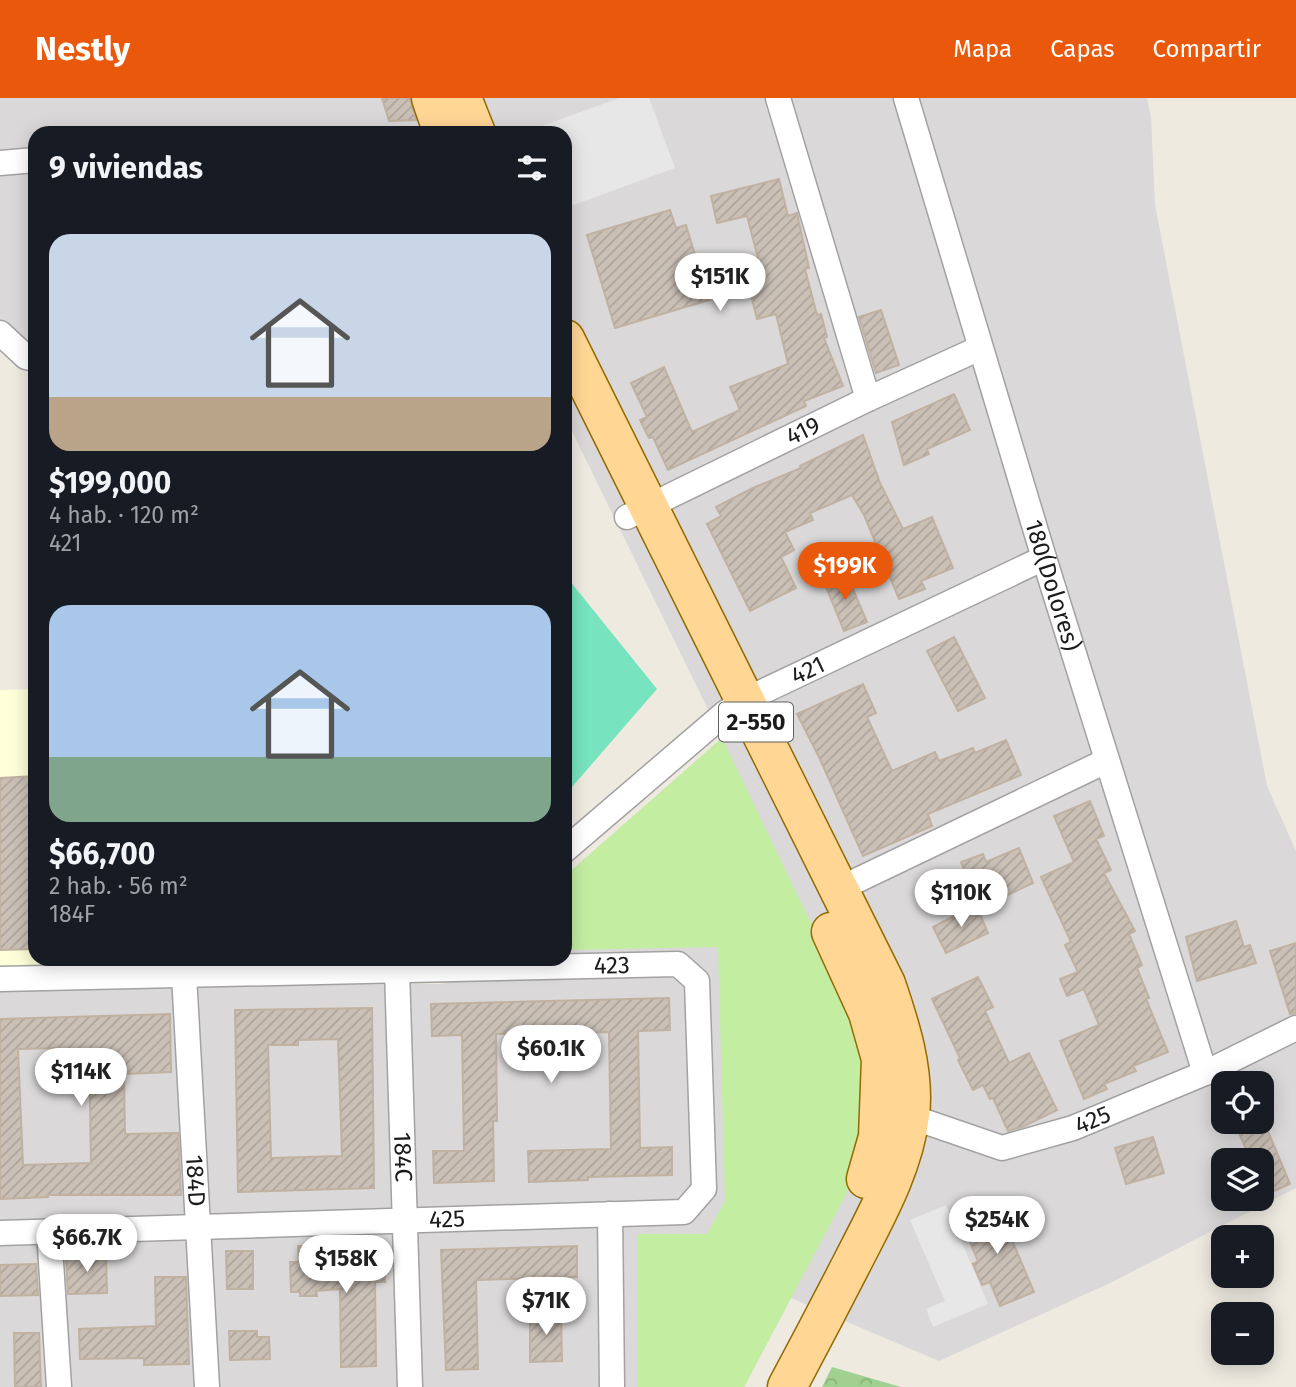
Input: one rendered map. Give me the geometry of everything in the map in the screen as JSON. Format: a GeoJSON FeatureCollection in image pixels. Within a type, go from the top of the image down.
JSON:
{"type":"FeatureCollection","features":[{"type":"Feature","properties":{"kind":"main road"},"geometry":{"type":"LineString","coordinates":[[445,126],[462,98]]}},
{"type":"Feature","properties":{"kind":"main road","name":"2-550"},"geometry":{"type":"LineString","coordinates":[[572,356],[638,512],[735,706],[838,890],[886,984],[897,1016],[910,1077],[895,1111],[878,1137],[866,1179],[760,1387]]}},
{"type":"Feature","properties":{"kind":"main road","name":"2-550"},"geometry":{"type":"LineString","coordinates":[[572,409],[638,512]]}},
{"type":"Feature","properties":{"kind":"main road","name":"2-550"},"geometry":{"type":"LineString","coordinates":[[735,706],[817,901],[868,1013],[895,1111],[901,1152],[886,1196],[787,1387]]}},
{"type":"Feature","properties":{"kind":"street"},"geometry":{"type":"LineString","coordinates":[[778,98],[868,399]]}},
{"type":"Feature","properties":{"kind":"street","name":"180(Dolores)"},"geometry":{"type":"LineString","coordinates":[[906,98],[1106,761],[1205,1073]]}},
{"type":"Feature","properties":{"kind":"street"},"geometry":{"type":"LineString","coordinates":[[0,163],[28,161]]}},
{"type":"Feature","properties":{"kind":"street"},"geometry":{"type":"LineString","coordinates":[[0,333],[28,357]]}},
{"type":"Feature","properties":{"kind":"street","name":"419"},"geometry":{"type":"LineString","coordinates":[[638,512],[868,399],[980,348]]}},
{"type":"Feature","properties":{"kind":"street","name":"421"},"geometry":{"type":"LineString","coordinates":[[572,844],[735,706],[1044,558]]}},
{"type":"Feature","properties":{"kind":"street"},"geometry":{"type":"LineString","coordinates":[[838,890],[1106,761]]}},
{"type":"Feature","properties":{"kind":"street","name":"423"},"geometry":{"type":"LineString","coordinates":[[572,964],[678,964],[697,981],[704,1189],[684,1212]]}},
{"type":"Feature","properties":{"kind":"street","name":"423"},"geometry":{"type":"LineString","coordinates":[[0,979],[397,970],[423,966]]}},
{"type":"Feature","properties":{"kind":"street","name":"184C"},"geometry":{"type":"LineString","coordinates":[[397,970],[410,1387]]}},
{"type":"Feature","properties":{"kind":"street","name":"184D"},"geometry":{"type":"LineString","coordinates":[[184,975],[207,1387]]}},
{"type":"Feature","properties":{"kind":"street","name":"425"},"geometry":{"type":"LineString","coordinates":[[895,1111],[1002,1148],[1073,1128],[1205,1073],[1296,1028]]}},
{"type":"Feature","properties":{"kind":"street","name":"425"},"geometry":{"type":"LineString","coordinates":[[0,1233],[684,1212]]}},
{"type":"Feature","properties":{"kind":"street"},"geometry":{"type":"LineString","coordinates":[[610,1214],[612,1387]]}},
{"type":"Feature","properties":{"kind":"street"},"geometry":{"type":"LineString","coordinates":[[49,1231],[59,1387]]}},
{"type":"Feature","properties":{"kind":"shaded area"},"geometry":{"type":"Polygon","coordinates":[[[0,98],[1147,98],[1151,117],[1155,205],[1267,786],[1296,851],[1296,1188],[1274,1199],[1274,1148],[1211,1148],[1211,1211],[1251,1211],[1224,1225],[1211,1225],[1211,1231],[1110,1283],[939,1361],[791,1298],[744,1387],[0,1387],[0,987],[443,984],[463,966],[572,966],[572,870],[722,738],[572,431],[572,126],[28,126],[28,357],[0,330],[0,98]]]}},
{"type":"Feature","properties":{"kind":"shaded area"},"geometry":{"type":"Polygon","coordinates":[[[619,98],[649,98],[675,168],[572,205],[572,126],[542,126],[619,98]]]}},
{"type":"Feature","properties":{"kind":"shaded area"},"geometry":{"type":"Polygon","coordinates":[[[28,689],[28,965],[0,966],[0,690],[28,689]]]}},
{"type":"Feature","properties":{"kind":"shaded area"},"geometry":{"type":"Polygon","coordinates":[[[946,1205],[988,1304],[933,1327],[926,1309],[945,1301],[910,1220],[946,1205]]]}},
{"type":"Feature","properties":{"kind":"green space"},"geometry":{"type":"Polygon","coordinates":[[[572,584],[657,689],[572,787],[572,584]]]}},
{"type":"Feature","properties":{"kind":"green space"},"geometry":{"type":"Polygon","coordinates":[[[722,738],[861,1027],[873,1085],[860,1168],[744,1387],[638,1387],[638,1234],[707,1234],[725,1201],[718,947],[572,950],[572,870],[722,738]]]}},
{"type":"Feature","properties":{"kind":"green space"},"geometry":{"type":"Polygon","coordinates":[[[832,1367],[901,1387],[822,1387],[832,1367]]]}},
{"type":"Feature","properties":{"kind":"building"},"geometry":{"type":"Polygon","coordinates":[[[382,98],[410,98],[416,120],[389,121],[382,98]]]}},
{"type":"Feature","properties":{"kind":"building"},"geometry":{"type":"Polygon","coordinates":[[[779,179],[788,216],[797,213],[809,268],[805,269],[817,315],[821,314],[827,337],[824,338],[843,386],[804,401],[806,406],[668,470],[653,437],[649,438],[640,420],[647,417],[631,383],[664,367],[692,432],[740,410],[730,387],[788,364],[776,314],[757,319],[748,283],[707,294],[709,300],[615,328],[587,235],[670,210],[676,228],[686,225],[700,272],[758,258],[747,216],[717,223],[711,196],[779,179]]]}},
{"type":"Feature","properties":{"kind":"building"},"geometry":{"type":"Polygon","coordinates":[[[881,310],[899,365],[876,373],[859,317],[881,310]]]}},
{"type":"Feature","properties":{"kind":"building"},"geometry":{"type":"Polygon","coordinates":[[[954,394],[970,430],[927,449],[929,454],[904,465],[892,422],[954,394]]]}},
{"type":"Feature","properties":{"kind":"building"},"geometry":{"type":"Polygon","coordinates":[[[863,435],[880,483],[903,529],[932,517],[953,568],[921,581],[925,589],[899,599],[864,515],[852,495],[810,513],[813,520],[785,532],[794,550],[781,557],[796,588],[750,611],[707,524],[721,516],[716,507],[801,468],[800,466],[863,435]]]}},
{"type":"Feature","properties":{"kind":"building"},"geometry":{"type":"Polygon","coordinates":[[[846,573],[867,622],[844,631],[824,582],[846,573]]]}},
{"type":"Feature","properties":{"kind":"building"},"geometry":{"type":"Polygon","coordinates":[[[954,637],[985,698],[958,711],[927,651],[954,637]]]}},
{"type":"Feature","properties":{"kind":"building"},"geometry":{"type":"Polygon","coordinates":[[[863,684],[876,713],[867,717],[892,771],[935,752],[939,761],[973,748],[975,753],[1006,740],[1021,775],[928,814],[932,826],[863,856],[797,714],[863,684]]]}},
{"type":"Feature","properties":{"kind":"building"},"geometry":{"type":"Polygon","coordinates":[[[28,776],[28,949],[0,950],[0,778],[28,776]]]}},
{"type":"Feature","properties":{"kind":"building"},"geometry":{"type":"Polygon","coordinates":[[[1090,801],[1104,836],[1096,839],[1111,870],[1104,873],[1135,931],[1129,934],[1142,965],[1137,968],[1149,998],[1146,999],[1168,1052],[1133,1066],[1136,1071],[1104,1084],[1107,1089],[1084,1099],[1060,1041],[1099,1025],[1084,989],[1067,996],[1060,979],[1078,972],[1065,945],[1071,942],[1041,877],[1074,862],[1054,816],[1090,801]]]}},
{"type":"Feature","properties":{"kind":"building"},"geometry":{"type":"Polygon","coordinates":[[[1019,848],[1033,883],[980,908],[961,862],[983,854],[986,862],[1019,848]]]}},
{"type":"Feature","properties":{"kind":"building"},"geometry":{"type":"Polygon","coordinates":[[[976,905],[988,933],[946,953],[933,927],[976,905]]]}},
{"type":"Feature","properties":{"kind":"building"},"geometry":{"type":"Polygon","coordinates":[[[1236,921],[1244,947],[1250,945],[1256,963],[1197,981],[1186,937],[1236,921]]]}},
{"type":"Feature","properties":{"kind":"building"},"geometry":{"type":"Polygon","coordinates":[[[1296,943],[1296,1013],[1290,1014],[1270,951],[1296,943]]]}},
{"type":"Feature","properties":{"kind":"building"},"geometry":{"type":"Polygon","coordinates":[[[978,977],[993,1007],[985,1011],[1009,1063],[1029,1053],[1057,1110],[1008,1131],[993,1098],[990,1099],[983,1085],[973,1090],[932,999],[978,977]]]}},
{"type":"Feature","properties":{"kind":"building"},"geometry":{"type":"Polygon","coordinates":[[[669,998],[670,1030],[638,1031],[640,1148],[672,1147],[672,1175],[588,1177],[588,1180],[529,1182],[528,1151],[611,1149],[609,1032],[496,1034],[497,1121],[493,1121],[494,1181],[434,1183],[433,1151],[464,1151],[462,1035],[432,1036],[431,1004],[669,998]]]}},
{"type":"Feature","properties":{"kind":"building"},"geometry":{"type":"Polygon","coordinates":[[[372,1008],[374,1188],[238,1192],[235,1010],[372,1008]],[[338,1039],[298,1040],[298,1045],[268,1045],[271,1158],[342,1156],[338,1039]]]}},
{"type":"Feature","properties":{"kind":"building"},"geometry":{"type":"Polygon","coordinates":[[[170,1014],[171,1072],[124,1074],[125,1134],[178,1133],[181,1195],[47,1195],[48,1197],[0,1199],[0,1019],[170,1014]],[[18,1049],[23,1165],[91,1163],[89,1049],[18,1049]]]}},
{"type":"Feature","properties":{"kind":"building"},"geometry":{"type":"Polygon","coordinates":[[[1239,1134],[1269,1134],[1290,1184],[1274,1191],[1274,1148],[1246,1148],[1239,1134]]]}},
{"type":"Feature","properties":{"kind":"building"},"geometry":{"type":"Polygon","coordinates":[[[1153,1137],[1164,1173],[1126,1184],[1115,1148],[1153,1137]]]}},
{"type":"Feature","properties":{"kind":"building"},"geometry":{"type":"Polygon","coordinates":[[[997,1205],[1034,1292],[1000,1306],[990,1282],[982,1285],[973,1264],[978,1261],[961,1221],[997,1205]]]}},
{"type":"Feature","properties":{"kind":"building"},"geometry":{"type":"Polygon","coordinates":[[[357,1245],[384,1245],[385,1282],[375,1282],[376,1366],[341,1367],[340,1289],[316,1291],[317,1296],[300,1296],[300,1292],[291,1292],[290,1262],[299,1262],[298,1246],[315,1246],[315,1256],[357,1254],[357,1245]]]}},
{"type":"Feature","properties":{"kind":"building"},"geometry":{"type":"Polygon","coordinates":[[[577,1246],[577,1277],[476,1280],[478,1369],[446,1370],[441,1250],[577,1246]]]}},
{"type":"Feature","properties":{"kind":"building"},"geometry":{"type":"Polygon","coordinates":[[[226,1251],[253,1251],[253,1289],[227,1289],[226,1251]]]}},
{"type":"Feature","properties":{"kind":"building"},"geometry":{"type":"Polygon","coordinates":[[[106,1255],[107,1293],[68,1294],[66,1256],[106,1255]]]}},
{"type":"Feature","properties":{"kind":"building"},"geometry":{"type":"Polygon","coordinates":[[[36,1264],[38,1295],[0,1296],[0,1265],[36,1264]]]}},
{"type":"Feature","properties":{"kind":"building"},"geometry":{"type":"Polygon","coordinates":[[[155,1277],[186,1277],[189,1364],[144,1365],[144,1358],[80,1359],[79,1329],[156,1326],[155,1277]]]}},
{"type":"Feature","properties":{"kind":"building"},"geometry":{"type":"Polygon","coordinates":[[[561,1312],[562,1361],[530,1362],[530,1313],[561,1312]]]}},
{"type":"Feature","properties":{"kind":"building"},"geometry":{"type":"Polygon","coordinates":[[[229,1331],[257,1331],[257,1337],[269,1337],[270,1359],[230,1360],[229,1331]]]}},
{"type":"Feature","properties":{"kind":"building"},"geometry":{"type":"Polygon","coordinates":[[[14,1333],[39,1333],[41,1387],[15,1387],[14,1333]]]}}]}
